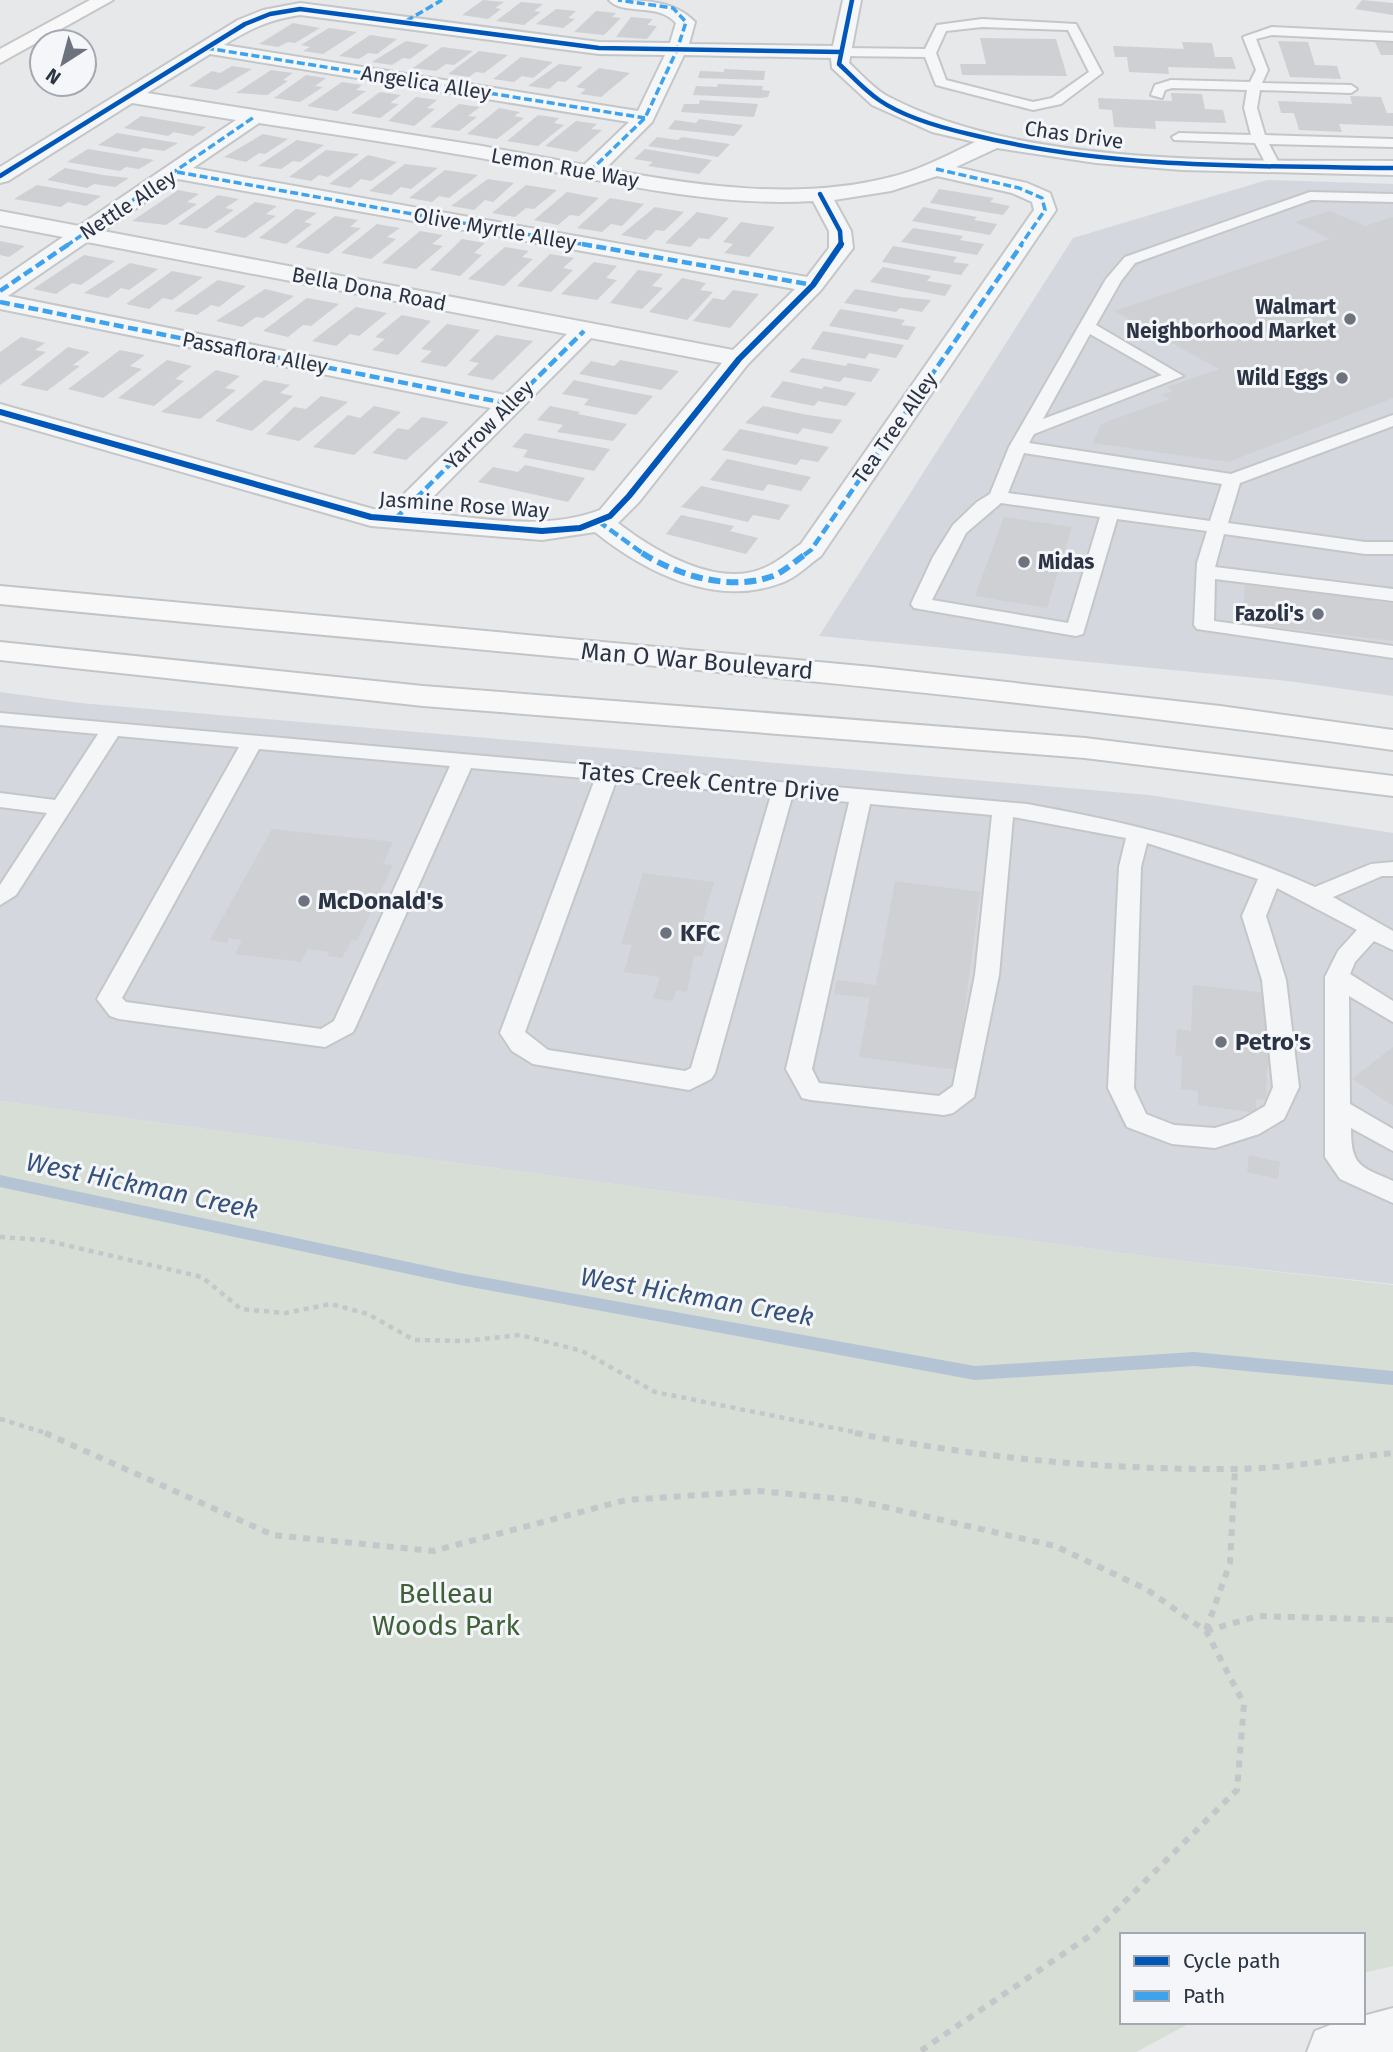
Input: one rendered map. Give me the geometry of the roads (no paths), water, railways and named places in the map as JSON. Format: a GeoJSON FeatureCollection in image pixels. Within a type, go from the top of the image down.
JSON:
{"type":"FeatureCollection","features":[{"type":"Feature","properties":{"kind":"main road"},"geometry":{"type":"LineString","coordinates":[[0,57],[104,0]]}},
{"type":"Feature","properties":{"kind":"main road","name":"Man O War Boulevard"},"geometry":{"type":"LineString","coordinates":[[0,595],[209,617],[876,677],[1279,722],[1393,740]]}},
{"type":"Feature","properties":{"kind":"main road"},"geometry":{"type":"LineString","coordinates":[[0,651],[423,696],[1085,748],[1393,786]]}},
{"type":"Feature","properties":{"kind":"street"},"geometry":{"type":"LineString","coordinates":[[405,22],[442,0]]}},
{"type":"Feature","properties":{"kind":"street"},"geometry":{"type":"LineString","coordinates":[[589,172],[645,118],[677,50],[686,22],[673,8],[618,0]]}},
{"type":"Feature","properties":{"kind":"street"},"geometry":{"type":"LineString","coordinates":[[0,176],[131,97],[245,23],[270,14],[300,9],[599,48],[841,52],[852,0]]}},
{"type":"Feature","properties":{"kind":"street","name":"Angelica Alley"},"geometry":{"type":"LineString","coordinates":[[206,48],[645,118]]}},
{"type":"Feature","properties":{"kind":"street","name":"Chas Drive"},"geometry":{"type":"LineString","coordinates":[[841,52],[839,64],[865,94],[905,114],[994,141],[1067,154],[1153,162],[1393,168]]}},
{"type":"Feature","properties":{"kind":"street","name":"Lemon Rue Way"},"geometry":{"type":"LineString","coordinates":[[131,97],[658,184],[762,195],[820,194],[890,184],[936,169],[994,141]]}},
{"type":"Feature","properties":{"kind":"street","name":"Nettle Alley"},"geometry":{"type":"LineString","coordinates":[[0,290],[177,172],[254,117]]}},
{"type":"Feature","properties":{"kind":"street","name":"Tea Tree Alley"},"geometry":{"type":"LineString","coordinates":[[598,521],[629,547],[656,563],[688,576],[728,583],[769,577],[811,550],[1045,210],[1042,198],[1019,188],[936,169]]}},
{"type":"Feature","properties":{"kind":"street","name":"Olive Myrtle Alley"},"geometry":{"type":"LineString","coordinates":[[177,172],[813,285]]}},
{"type":"Feature","properties":{"kind":"street","name":"Jasmine Rose Way"},"geometry":{"type":"LineString","coordinates":[[0,412],[344,511],[395,519],[542,531],[580,528],[610,516],[629,496],[739,359],[813,285],[841,248],[840,232],[820,194]]}},
{"type":"Feature","properties":{"kind":"street","name":"Bella Dona Road"},"geometry":{"type":"LineString","coordinates":[[0,218],[739,359]]}},
{"type":"Feature","properties":{"kind":"street","name":"Passaflora Alley"},"geometry":{"type":"LineString","coordinates":[[0,302],[510,404]]}},
{"type":"Feature","properties":{"kind":"street","name":"Yarrow Alley"},"geometry":{"type":"LineString","coordinates":[[395,519],[584,331]]}},
{"type":"Feature","properties":{"kind":"street"},"geometry":{"type":"LineString","coordinates":[[1336,2052],[1393,2037]]}},
{"type":"Feature","properties":{"kind":"lane"},"geometry":{"type":"LineString","coordinates":[[982,23],[1072,27],[1096,73],[1056,101],[1034,106],[941,82],[930,53],[941,28],[982,23]]}},
{"type":"Feature","properties":{"kind":"lane"},"geometry":{"type":"LineString","coordinates":[[1273,165],[1248,115],[1253,86],[1262,70],[1249,37],[1256,33],[1272,31],[1393,37]]}},
{"type":"Feature","properties":{"kind":"lane"},"geometry":{"type":"LineString","coordinates":[[841,52],[930,53]]}},
{"type":"Feature","properties":{"kind":"lane"},"geometry":{"type":"LineString","coordinates":[[1157,95],[1160,88],[1171,84],[1352,89]]}},
{"type":"Feature","properties":{"kind":"lane"},"geometry":{"type":"LineString","coordinates":[[1179,137],[1393,143]]}},
{"type":"Feature","properties":{"kind":"lane"},"geometry":{"type":"LineString","coordinates":[[998,497],[1018,447],[1114,279],[1130,260],[1310,196],[1393,198]]}},
{"type":"Feature","properties":{"kind":"lane"},"geometry":{"type":"LineString","coordinates":[[1028,430],[1175,376],[1087,326]]}},
{"type":"Feature","properties":{"kind":"lane"},"geometry":{"type":"LineString","coordinates":[[1018,447],[1232,480],[1393,420]]}},
{"type":"Feature","properties":{"kind":"lane"},"geometry":{"type":"LineString","coordinates":[[1232,480],[1206,568],[1205,625],[1393,652]]}},
{"type":"Feature","properties":{"kind":"lane"},"geometry":{"type":"LineString","coordinates":[[1110,512],[1076,630],[921,604],[947,543],[985,504],[998,497],[1110,512],[1218,527],[1365,548],[1393,548]]}},
{"type":"Feature","properties":{"kind":"lane"},"geometry":{"type":"LineString","coordinates":[[1206,568],[1393,587]]}},
{"type":"Feature","properties":{"kind":"lane"},"geometry":{"type":"LineString","coordinates":[[1206,568],[1393,595]]}},
{"type":"Feature","properties":{"kind":"lane","name":"Tates Creek Centre Drive"},"geometry":{"type":"LineString","coordinates":[[0,719],[1003,809],[1139,832],[1205,850],[1316,895],[1383,936]]}},
{"type":"Feature","properties":{"kind":"lane"},"geometry":{"type":"LineString","coordinates":[[0,897],[8,890],[111,730]]}},
{"type":"Feature","properties":{"kind":"lane"},"geometry":{"type":"LineString","coordinates":[[252,742],[109,999],[119,1010],[325,1038],[344,1026],[463,761]]}},
{"type":"Feature","properties":{"kind":"lane"},"geometry":{"type":"LineString","coordinates":[[608,774],[512,1033],[521,1045],[542,1058],[689,1081],[702,1073],[783,789]]}},
{"type":"Feature","properties":{"kind":"lane"},"geometry":{"type":"LineString","coordinates":[[862,796],[799,1069],[811,1091],[944,1107],[965,1090],[987,975],[1003,809]]}},
{"type":"Feature","properties":{"kind":"lane"},"geometry":{"type":"LineString","coordinates":[[0,800],[62,808]]}},
{"type":"Feature","properties":{"kind":"lane"},"geometry":{"type":"LineString","coordinates":[[1139,832],[1130,867],[1121,1088],[1136,1120],[1172,1134],[1214,1138],[1250,1127],[1275,1112],[1286,1087],[1275,980],[1254,916],[1271,875]]}},
{"type":"Feature","properties":{"kind":"lane"},"geometry":{"type":"LineString","coordinates":[[1316,895],[1379,869],[1393,869]]}},
{"type":"Feature","properties":{"kind":"lane"},"geometry":{"type":"LineString","coordinates":[[1383,936],[1350,951],[1340,965],[1337,977],[1338,1157],[1349,1172],[1393,1193]]}},
{"type":"Feature","properties":{"kind":"lane"},"geometry":{"type":"LineString","coordinates":[[1337,977],[1393,1013]]}},
{"type":"Feature","properties":{"kind":"lane"},"geometry":{"type":"LineString","coordinates":[[1339,1109],[1393,1140]]}},
{"type":"Feature","properties":{"kind":"waterway","name":"West Hickman Creek"},"geometry":{"type":"LineString","coordinates":[[0,1181],[460,1279],[975,1373],[1194,1359],[1393,1378]]}},
{"type":"Feature","properties":{"kind":"place","name":"Walmart Neighborhood Market"},"geometry":{"type":"Point","coordinates":[1350,319]}},
{"type":"Feature","properties":{"kind":"place","name":"Wild Eggs"},"geometry":{"type":"Point","coordinates":[1342,378]}},
{"type":"Feature","properties":{"kind":"place","name":"Midas"},"geometry":{"type":"Point","coordinates":[1024,562]}},
{"type":"Feature","properties":{"kind":"place","name":"Fazoli's"},"geometry":{"type":"Point","coordinates":[1318,614]}},
{"type":"Feature","properties":{"kind":"place","name":"McDonald's"},"geometry":{"type":"Point","coordinates":[304,901]}},
{"type":"Feature","properties":{"kind":"place","name":"KFC"},"geometry":{"type":"Point","coordinates":[666,933]}},
{"type":"Feature","properties":{"kind":"place","name":"Petro's"},"geometry":{"type":"Point","coordinates":[1221,1042]}},
{"type":"Feature","properties":{"kind":"park label","name":"Belleau Woods Park"},"geometry":{"type":"Point","coordinates":[446,1609]}}]}
